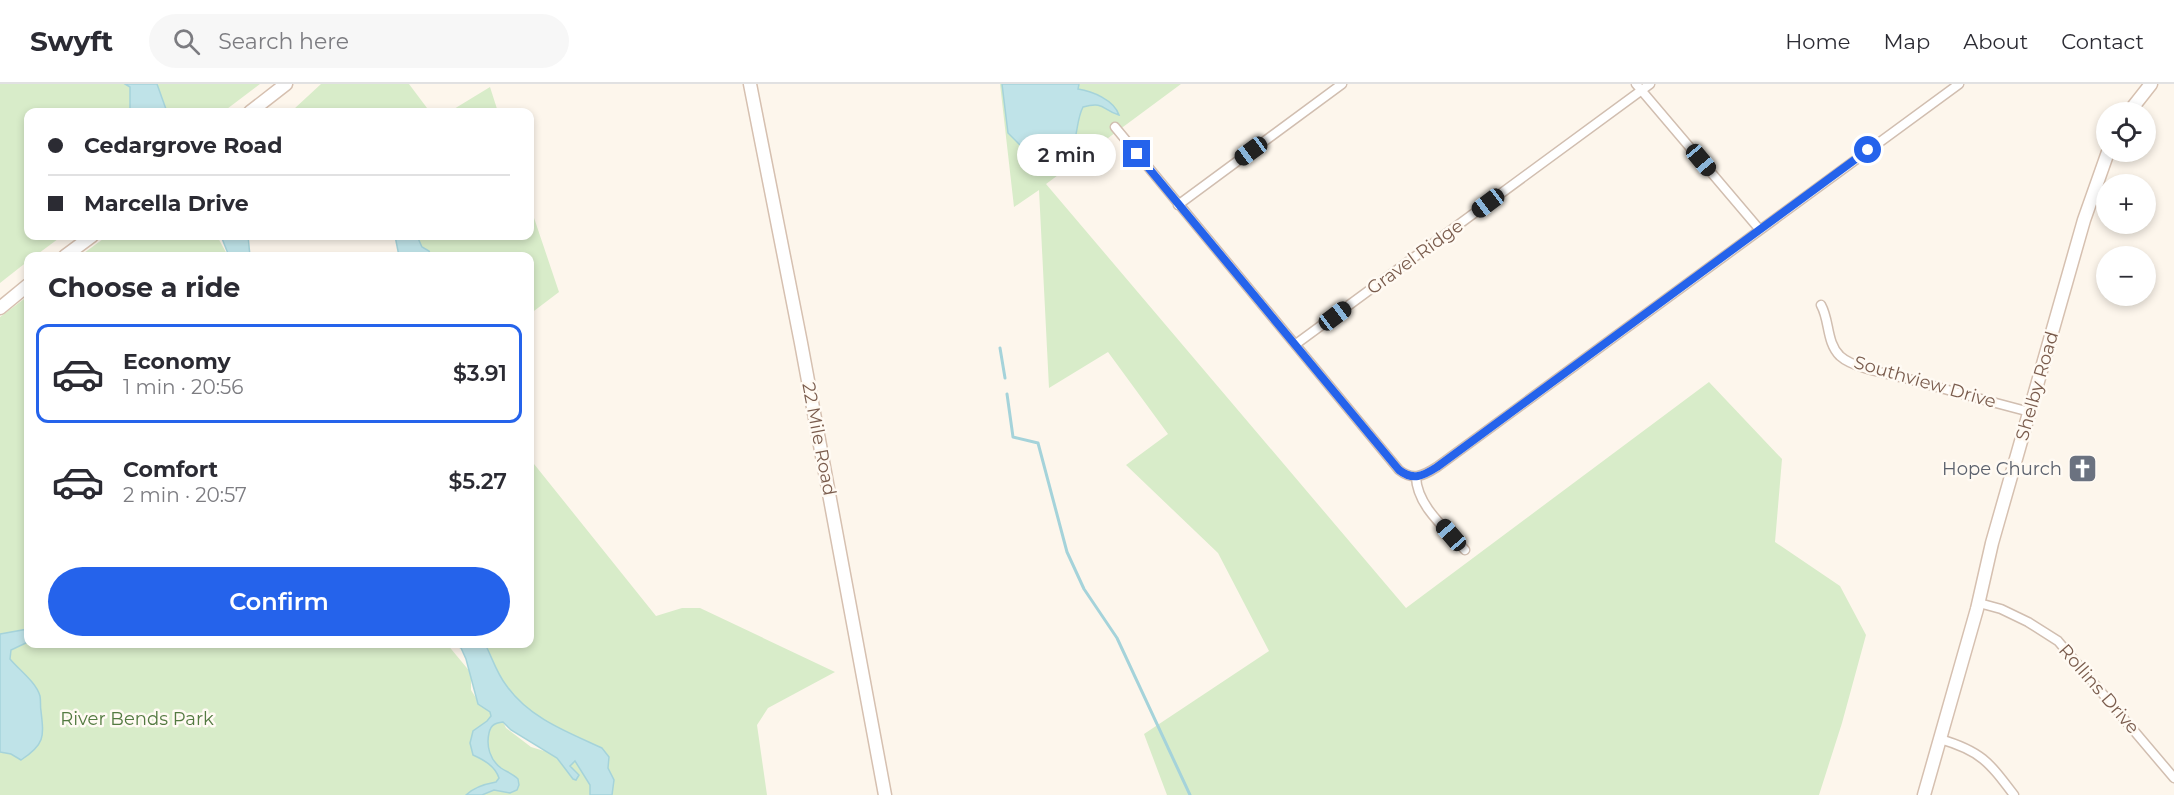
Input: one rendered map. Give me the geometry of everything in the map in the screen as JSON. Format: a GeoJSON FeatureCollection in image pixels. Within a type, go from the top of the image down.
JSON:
{"type":"FeatureCollection","features":[{"type":"Feature","properties":{"kind":"street"},"geometry":{"type":"LineString","coordinates":[[255,108],[286,84]]}},
{"type":"Feature","properties":{"kind":"street","name":"22 Mile Road"},"geometry":{"type":"LineString","coordinates":[[750,84],[885,795]]}},
{"type":"Feature","properties":{"kind":"street"},"geometry":{"type":"LineString","coordinates":[[1178,205],[1342,84]]}},
{"type":"Feature","properties":{"kind":"street","name":"Gravel Ridge"},"geometry":{"type":"LineString","coordinates":[[1296,344],[1639,87],[1650,84]]}},
{"type":"Feature","properties":{"kind":"street"},"geometry":{"type":"LineString","coordinates":[[1115,127],[1399,470],[1407,476],[1416,477],[1437,467],[1959,84]]}},
{"type":"Feature","properties":{"kind":"street"},"geometry":{"type":"LineString","coordinates":[[2137,102],[2151,84]]}},
{"type":"Feature","properties":{"kind":"street"},"geometry":{"type":"LineString","coordinates":[[1639,87],[1760,230]]}},
{"type":"Feature","properties":{"kind":"street","name":"Shelby Road"},"geometry":{"type":"LineString","coordinates":[[1924,795],[1978,603],[1992,543],[2084,220],[2104,162]]}},
{"type":"Feature","properties":{"kind":"street"},"geometry":{"type":"LineString","coordinates":[[70,252],[87,240]]}},
{"type":"Feature","properties":{"kind":"street"},"geometry":{"type":"LineString","coordinates":[[0,308],[24,288]]}},
{"type":"Feature","properties":{"kind":"street","name":"Southview Drive"},"geometry":{"type":"LineString","coordinates":[[1821,305],[1831,340],[1844,359],[1881,372],[2030,412]]}},
{"type":"Feature","properties":{"kind":"street"},"geometry":{"type":"LineString","coordinates":[[1416,477],[1416,488],[1425,505],[1464,550]]}},
{"type":"Feature","properties":{"kind":"street","name":"Rollins Drive"},"geometry":{"type":"LineString","coordinates":[[1978,603],[2001,609],[2028,622],[2058,641],[2174,778]]}},
{"type":"Feature","properties":{"kind":"street"},"geometry":{"type":"LineString","coordinates":[[1940,739],[1970,749],[1985,759],[2014,795]]}},
{"type":"Feature","properties":{"kind":"green space"},"geometry":{"type":"Polygon","coordinates":[[[0,84],[260,84],[228,108],[24,108],[24,240],[57,240],[40,252],[24,252],[24,264],[0,283],[0,84]]]}},
{"type":"Feature","properties":{"kind":"green space"},"geometry":{"type":"Polygon","coordinates":[[[321,84],[409,84],[427,108],[295,108],[321,84]]]}},
{"type":"Feature","properties":{"kind":"green space"},"geometry":{"type":"Polygon","coordinates":[[[1000,84],[1181,84],[1046,184],[1406,608],[1709,382],[1782,459],[1775,542],[1840,586],[1866,635],[1819,795],[1167,795],[1144,734],[1269,651],[1218,553],[1126,465],[1168,434],[1108,352],[1049,388],[1039,190],[1014,207],[1000,84]]]}},
{"type":"Feature","properties":{"kind":"green space"},"geometry":{"type":"Polygon","coordinates":[[[490,87],[497,108],[456,108],[490,87]]]}},
{"type":"Feature","properties":{"kind":"green space"},"geometry":{"type":"Polygon","coordinates":[[[534,218],[559,292],[534,311],[534,252],[402,252],[404,240],[534,240],[534,218]]]}},
{"type":"Feature","properties":{"kind":"green space"},"geometry":{"type":"Polygon","coordinates":[[[102,240],[219,240],[226,252],[85,252],[102,240]]]}},
{"type":"Feature","properties":{"kind":"green space","name":"River Bends Park"},"geometry":{"type":"Polygon","coordinates":[[[24,299],[24,648],[450,648],[471,673],[471,690],[481,706],[496,709],[468,648],[534,648],[534,464],[656,616],[682,608],[700,608],[835,672],[768,708],[757,725],[767,795],[0,795],[0,317],[24,299]],[[497,710],[506,728],[531,747],[587,764],[497,710]]]}},
{"type":"Feature","properties":{"kind":"water"},"geometry":{"type":"Polygon","coordinates":[[[125,84],[157,84],[166,108],[130,108],[130,87],[125,84]]]}},
{"type":"Feature","properties":{"kind":"water"},"geometry":{"type":"Polygon","coordinates":[[[1002,84],[1079,84],[1078,89],[1102,97],[1119,115],[1096,105],[1083,107],[1072,149],[1062,159],[1057,156],[1052,157],[1050,161],[1053,175],[1048,175],[1035,169],[1029,154],[1008,133],[1002,84]]]}},
{"type":"Feature","properties":{"kind":"water"},"geometry":{"type":"Polygon","coordinates":[[[223,240],[248,240],[250,252],[227,252],[223,240]]]}},
{"type":"Feature","properties":{"kind":"water"},"geometry":{"type":"Polygon","coordinates":[[[396,240],[419,240],[422,247],[429,252],[398,252],[396,240]]]}},
{"type":"Feature","properties":{"kind":"water"},"geometry":{"type":"Polygon","coordinates":[[[24,630],[24,644],[11,650],[10,659],[31,681],[40,698],[43,727],[41,739],[35,749],[21,760],[11,754],[0,752],[0,634],[24,630]]]}},
{"type":"Feature","properties":{"kind":"water"},"geometry":{"type":"Polygon","coordinates":[[[461,648],[487,648],[503,680],[515,697],[526,707],[550,723],[602,748],[609,757],[608,768],[614,780],[612,795],[590,795],[590,785],[575,761],[570,766],[579,775],[576,780],[557,758],[511,730],[503,722],[492,726],[488,738],[489,748],[497,765],[518,779],[517,790],[510,793],[494,790],[482,795],[466,795],[480,786],[496,782],[499,778],[492,767],[473,755],[470,743],[473,731],[491,716],[490,712],[478,704],[461,648]]]}},
{"type":"Feature","properties":{"kind":"waterway"},"geometry":{"type":"LineString","coordinates":[[1000,348],[1005,378]]}},
{"type":"Feature","properties":{"kind":"waterway"},"geometry":{"type":"LineString","coordinates":[[1007,394],[1013,437],[1038,443],[1067,552],[1084,589],[1117,638],[1190,795]]}},
{"type":"Feature","properties":{"kind":"place","name":"Hope Church"},"geometry":{"type":"Point","coordinates":[2083,469]}},
{"type":"Feature","properties":{"kind":"route"},"geometry":{"type":"LineString","coordinates":[[1137,154],[1399,470],[1407,476],[1416,477],[1437,467],[1868,150]]}}]}
